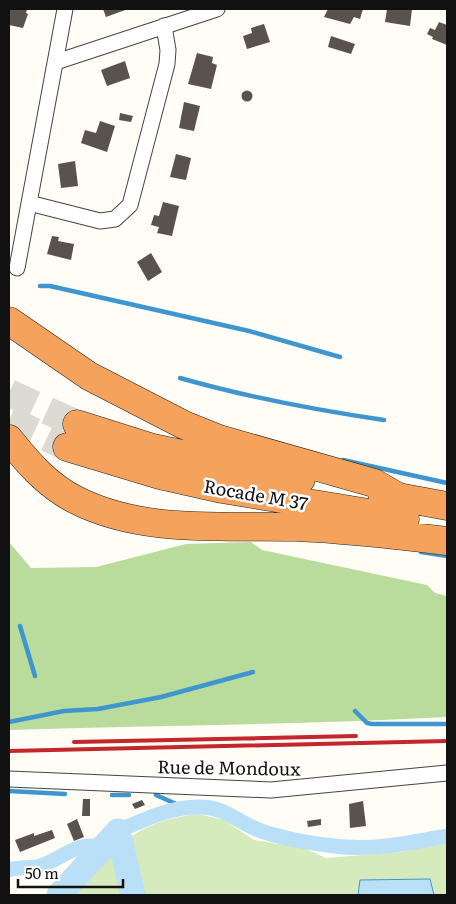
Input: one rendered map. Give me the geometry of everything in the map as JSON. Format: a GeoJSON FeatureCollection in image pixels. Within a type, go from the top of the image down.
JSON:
{"type":"FeatureCollection","features":[{"type":"Feature","properties":{"kind":"highway"},"geometry":{"type":"LineString","coordinates":[[9,321],[89,376],[184,425],[219,439],[374,482],[400,498]]}},
{"type":"Feature","properties":{"kind":"highway","name":"Rocade M 37"},"geometry":{"type":"LineString","coordinates":[[447,506],[209,461],[153,448],[72,436],[160,475],[222,489],[391,516],[447,528]]}},
{"type":"Feature","properties":{"kind":"highway"},"geometry":{"type":"LineString","coordinates":[[9,439],[34,469],[52,484],[75,500],[116,516],[185,526],[342,529],[447,541]]}},
{"type":"Feature","properties":{"kind":"street"},"geometry":{"type":"LineString","coordinates":[[17,268],[65,9]]}},
{"type":"Feature","properties":{"kind":"street"},"geometry":{"type":"LineString","coordinates":[[56,62],[217,9]]}},
{"type":"Feature","properties":{"kind":"street"},"geometry":{"type":"LineString","coordinates":[[29,203],[100,221],[115,219],[130,205],[167,64],[168,50],[164,26]]}},
{"type":"Feature","properties":{"kind":"street","name":"Rue de Mondoux"},"geometry":{"type":"LineString","coordinates":[[9,779],[271,790],[447,773]]}},
{"type":"Feature","properties":{"kind":"green space"},"geometry":{"type":"Polygon","coordinates":[[[9,542],[31,568],[96,567],[186,544],[251,542],[262,550],[427,585],[435,593],[447,596],[447,717],[338,722],[9,730],[9,542]]]}},
{"type":"Feature","properties":{"kind":"green space"},"geometry":{"type":"Polygon","coordinates":[[[198,814],[224,820],[254,840],[304,848],[326,858],[400,852],[447,842],[447,895],[72,895],[100,864],[126,840],[157,823],[198,814]]]}},
{"type":"Feature","properties":{"kind":"water"},"geometry":{"type":"Polygon","coordinates":[[[430,879],[434,895],[358,895],[360,880],[430,879]]]}},
{"type":"Feature","properties":{"kind":"building"},"geometry":{"type":"Polygon","coordinates":[[[9,9],[27,9],[26,13],[28,14],[23,28],[9,25],[9,9]]]}},
{"type":"Feature","properties":{"kind":"building"},"geometry":{"type":"Polygon","coordinates":[[[103,9],[128,9],[106,17],[103,9]]]}},
{"type":"Feature","properties":{"kind":"building"},"geometry":{"type":"Polygon","coordinates":[[[328,9],[363,9],[360,19],[354,17],[350,24],[324,17],[328,9]]]}},
{"type":"Feature","properties":{"kind":"building"},"geometry":{"type":"Polygon","coordinates":[[[387,9],[412,9],[410,26],[385,22],[387,9]]]}},
{"type":"Feature","properties":{"kind":"building"},"geometry":{"type":"Polygon","coordinates":[[[439,22],[447,25],[447,45],[432,39],[433,37],[427,34],[430,28],[435,30],[439,22]]]}},
{"type":"Feature","properties":{"kind":"building"},"geometry":{"type":"Polygon","coordinates":[[[264,24],[270,42],[247,49],[243,36],[252,33],[251,28],[264,24]]]}},
{"type":"Feature","properties":{"kind":"building"},"geometry":{"type":"Polygon","coordinates":[[[331,36],[355,44],[351,54],[328,47],[331,36]]]}},
{"type":"Feature","properties":{"kind":"building"},"geometry":{"type":"Polygon","coordinates":[[[197,53],[213,57],[212,63],[217,65],[211,89],[188,84],[197,53]]]}},
{"type":"Feature","properties":{"kind":"building"},"geometry":{"type":"Polygon","coordinates":[[[125,61],[130,78],[107,86],[101,70],[125,61]]]}},
{"type":"Feature","properties":{"kind":"building"},"geometry":{"type":"Polygon","coordinates":[[[245,91],[249,91],[252,96],[251,100],[245,101],[242,98],[242,94],[245,91]]]}},
{"type":"Feature","properties":{"kind":"building"},"geometry":{"type":"Polygon","coordinates":[[[184,102],[200,106],[194,131],[179,128],[184,102]]]}},
{"type":"Feature","properties":{"kind":"building"},"geometry":{"type":"Polygon","coordinates":[[[120,113],[133,116],[131,122],[119,120],[120,113]]]}},
{"type":"Feature","properties":{"kind":"building"},"geometry":{"type":"Polygon","coordinates":[[[100,121],[115,126],[107,152],[81,143],[85,130],[96,133],[100,121]]]}},
{"type":"Feature","properties":{"kind":"building"},"geometry":{"type":"Polygon","coordinates":[[[176,154],[191,158],[186,180],[170,177],[176,154]]]}},
{"type":"Feature","properties":{"kind":"building"},"geometry":{"type":"Polygon","coordinates":[[[75,161],[78,186],[61,188],[58,164],[75,161]]]}},
{"type":"Feature","properties":{"kind":"building"},"geometry":{"type":"Polygon","coordinates":[[[163,202],[179,206],[172,236],[157,233],[159,227],[151,225],[154,215],[159,216],[163,202]]]}},
{"type":"Feature","properties":{"kind":"building"},"geometry":{"type":"Polygon","coordinates":[[[52,236],[59,237],[58,241],[74,244],[71,260],[47,254],[52,236]]]}},
{"type":"Feature","properties":{"kind":"building"},"geometry":{"type":"Polygon","coordinates":[[[151,253],[162,272],[148,281],[137,262],[151,253]]]}},
{"type":"Feature","properties":{"kind":"building"},"geometry":{"type":"Polygon","coordinates":[[[83,799],[90,799],[90,816],[82,816],[83,799]]]}},
{"type":"Feature","properties":{"kind":"building"},"geometry":{"type":"Polygon","coordinates":[[[142,800],[145,805],[135,809],[132,804],[142,800]]]}},
{"type":"Feature","properties":{"kind":"building"},"geometry":{"type":"Polygon","coordinates":[[[363,801],[366,826],[350,828],[349,804],[363,801]]]}},
{"type":"Feature","properties":{"kind":"building"},"geometry":{"type":"Polygon","coordinates":[[[77,819],[84,837],[74,841],[67,824],[77,819]]]}},
{"type":"Feature","properties":{"kind":"building"},"geometry":{"type":"Polygon","coordinates":[[[321,819],[321,825],[308,827],[307,821],[321,819]]]}},
{"type":"Feature","properties":{"kind":"building"},"geometry":{"type":"Polygon","coordinates":[[[52,830],[55,838],[20,852],[15,840],[34,833],[34,836],[52,830]]]}},
{"type":"Feature","properties":{"kind":"waterway"},"geometry":{"type":"LineString","coordinates":[[40,286],[50,286],[249,331],[340,357]]}},
{"type":"Feature","properties":{"kind":"waterway"},"geometry":{"type":"LineString","coordinates":[[180,378],[281,402],[384,420]]}},
{"type":"Feature","properties":{"kind":"waterway"},"geometry":{"type":"LineString","coordinates":[[343,460],[447,483]]}},
{"type":"Feature","properties":{"kind":"waterway"},"geometry":{"type":"LineString","coordinates":[[421,552],[447,556]]}},
{"type":"Feature","properties":{"kind":"waterway"},"geometry":{"type":"LineString","coordinates":[[20,626],[35,676]]}},
{"type":"Feature","properties":{"kind":"waterway"},"geometry":{"type":"LineString","coordinates":[[9,722],[64,711],[98,709],[161,697],[253,672]]}},
{"type":"Feature","properties":{"kind":"waterway"},"geometry":{"type":"LineString","coordinates":[[355,711],[367,723],[372,724],[447,724]]}},
{"type":"Feature","properties":{"kind":"waterway"},"geometry":{"type":"LineString","coordinates":[[9,791],[65,794]]}},
{"type":"Feature","properties":{"kind":"waterway"},"geometry":{"type":"LineString","coordinates":[[112,795],[129,795]]}},
{"type":"Feature","properties":{"kind":"waterway"},"geometry":{"type":"LineString","coordinates":[[156,795],[185,808]]}},
{"type":"Feature","properties":{"kind":"waterway"},"geometry":{"type":"LineString","coordinates":[[118,831],[168,811],[201,807],[216,809],[249,826],[273,835],[326,845],[362,848],[377,847],[447,836]]}},
{"type":"Feature","properties":{"kind":"waterway"},"geometry":{"type":"LineString","coordinates":[[59,895],[118,831],[133,895]]}},
{"type":"Feature","properties":{"kind":"waterway"},"geometry":{"type":"LineString","coordinates":[[9,870],[39,866],[51,862],[72,850],[86,846],[102,848]]}},
{"type":"Feature","properties":{"kind":"tunnel"},"geometry":{"type":"LineString","coordinates":[[9,393],[77,424]]}},
{"type":"Feature","properties":{"kind":"tunnel"},"geometry":{"type":"LineString","coordinates":[[9,420],[67,447]]}},
{"type":"Feature","properties":{"kind":"railway"},"geometry":{"type":"LineString","coordinates":[[74,742],[356,736]]}},
{"type":"Feature","properties":{"kind":"railway"},"geometry":{"type":"LineString","coordinates":[[9,751],[447,741]]}}]}
